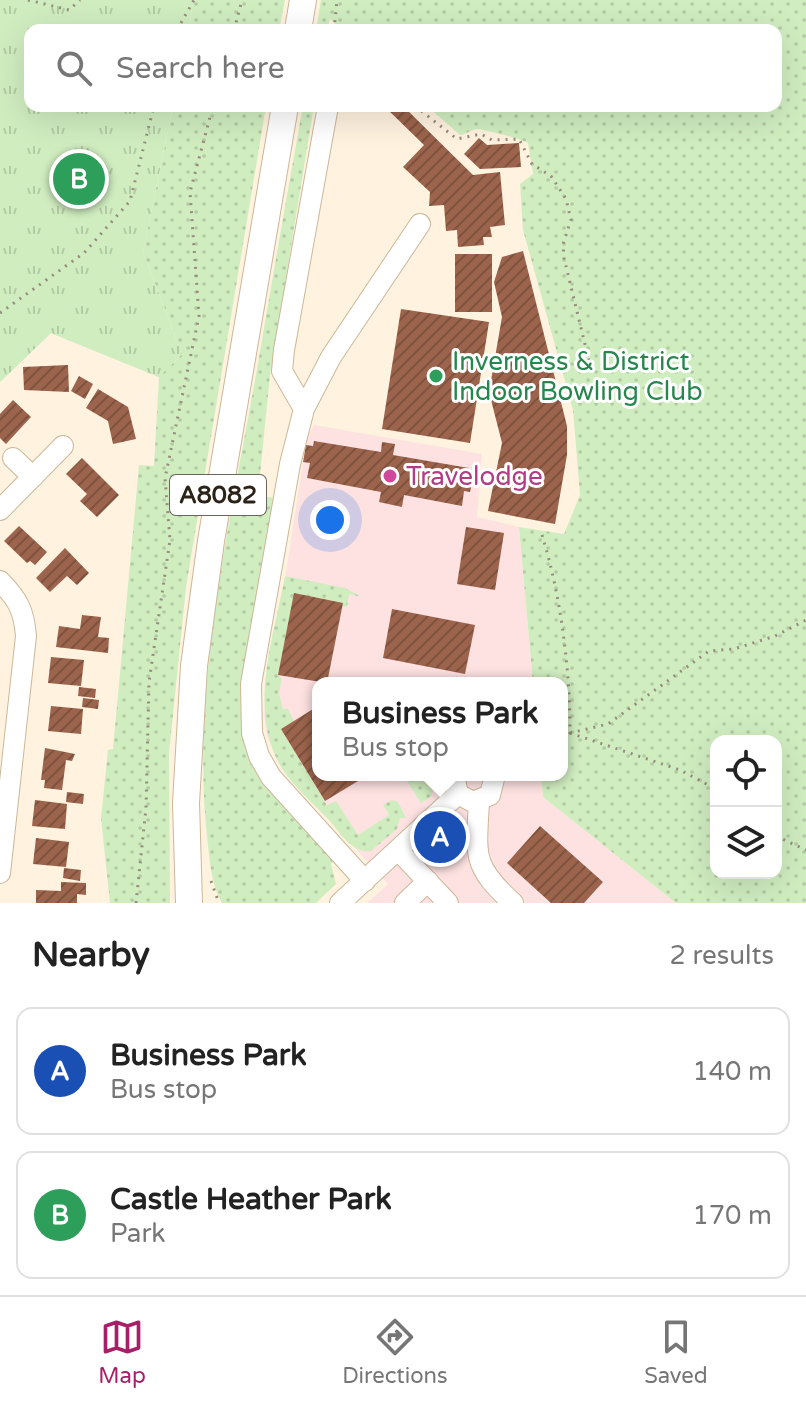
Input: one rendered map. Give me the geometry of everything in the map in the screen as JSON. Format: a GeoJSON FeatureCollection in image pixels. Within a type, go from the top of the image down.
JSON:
{"type":"FeatureCollection","features":[{"type":"Feature","properties":{"kind":"main road"},"geometry":{"type":"LineString","coordinates":[[299,24],[303,0]]}},
{"type":"Feature","properties":{"kind":"main road","name":"A8082"},"geometry":{"type":"LineString","coordinates":[[194,898],[186,803],[194,666],[211,541],[284,112]]}},
{"type":"Feature","properties":{"kind":"street"},"geometry":{"type":"LineString","coordinates":[[304,409],[282,371],[327,112]]}},
{"type":"Feature","properties":{"kind":"street"},"geometry":{"type":"LineString","coordinates":[[365,881],[271,777],[259,756],[252,733],[251,684],[290,464],[304,409],[331,357],[420,224]]}},
{"type":"Feature","properties":{"kind":"street"},"geometry":{"type":"LineString","coordinates":[[0,510],[63,446]]}},
{"type":"Feature","properties":{"kind":"street"},"geometry":{"type":"LineString","coordinates":[[13,458],[33,477]]}},
{"type":"Feature","properties":{"kind":"street"},"geometry":{"type":"LineString","coordinates":[[0,581],[17,598],[25,616],[26,636],[4,801],[0,873]]}},
{"type":"Feature","properties":{"kind":"street"},"geometry":{"type":"LineString","coordinates":[[340,903],[398,850],[456,785],[467,801],[479,802],[494,789],[495,781]]}},
{"type":"Feature","properties":{"kind":"street"},"geometry":{"type":"LineString","coordinates":[[479,802],[480,868],[489,882],[513,903]]}},
{"type":"Feature","properties":{"kind":"street"},"geometry":{"type":"LineString","coordinates":[[398,850],[448,903]]}},
{"type":"Feature","properties":{"kind":"street"},"geometry":{"type":"LineString","coordinates":[[405,903],[428,881]]}},
{"type":"Feature","properties":{"kind":"path"},"geometry":{"type":"LineString","coordinates":[[28,0],[69,10],[80,0]]}},
{"type":"Feature","properties":{"kind":"path"},"geometry":{"type":"LineString","coordinates":[[180,24],[194,0]]}},
{"type":"Feature","properties":{"kind":"path"},"geometry":{"type":"LineString","coordinates":[[236,24],[242,0]]}},
{"type":"Feature","properties":{"kind":"path"},"geometry":{"type":"LineString","coordinates":[[335,24],[337,0]]}},
{"type":"Feature","properties":{"kind":"path"},"geometry":{"type":"LineString","coordinates":[[0,313],[84,253],[130,201],[152,112]]}},
{"type":"Feature","properties":{"kind":"path"},"geometry":{"type":"LineString","coordinates":[[136,903],[146,808],[149,682],[170,540],[165,478],[199,316],[190,192],[211,112]]}},
{"type":"Feature","properties":{"kind":"path"},"geometry":{"type":"LineString","coordinates":[[423,112],[457,139],[481,134],[492,140],[519,139],[532,164],[556,182],[571,214],[564,258],[590,365]]}},
{"type":"Feature","properties":{"kind":"path"},"geometry":{"type":"LineString","coordinates":[[542,535],[563,642],[566,677]]}},
{"type":"Feature","properties":{"kind":"path"},"geometry":{"type":"LineString","coordinates":[[570,733],[608,724],[709,651],[734,649],[775,636],[806,620]]}},
{"type":"Feature","properties":{"kind":"path"},"geometry":{"type":"LineString","coordinates":[[568,707],[570,733]]}},
{"type":"Feature","properties":{"kind":"path"},"geometry":{"type":"LineString","coordinates":[[570,733],[680,770],[710,786]]}},
{"type":"Feature","properties":{"kind":"path"},"geometry":{"type":"LineString","coordinates":[[782,839],[806,850]]}},
{"type":"Feature","properties":{"kind":"shaded area"},"geometry":{"type":"Polygon","coordinates":[[[314,425],[482,454],[477,517],[519,527],[532,677],[312,677],[312,781],[542,781],[543,797],[676,903],[367,903],[388,884],[283,770],[267,736],[264,716],[308,436],[314,425]]]}},
{"type":"Feature","properties":{"kind":"green space"},"geometry":{"type":"Polygon","coordinates":[[[0,0],[194,0],[189,24],[24,24],[24,112],[172,112],[143,252],[182,354],[159,377],[51,333],[0,382],[0,0]]]}},
{"type":"Feature","properties":{"kind":"green space"},"geometry":{"type":"Polygon","coordinates":[[[194,0],[285,0],[280,24],[189,24],[194,0]]]}},
{"type":"Feature","properties":{"kind":"green space"},"geometry":{"type":"Polygon","coordinates":[[[321,0],[806,0],[806,903],[676,903],[543,797],[542,781],[568,781],[568,677],[532,677],[519,527],[564,534],[580,495],[573,410],[523,230],[520,184],[533,174],[528,143],[478,129],[460,135],[434,112],[782,112],[782,24],[335,24],[330,19],[329,24],[317,24],[321,0]]]}},
{"type":"Feature","properties":{"kind":"green space"},"geometry":{"type":"Polygon","coordinates":[[[172,112],[265,112],[186,587],[169,754],[170,903],[110,903],[101,818],[108,750],[113,749],[139,465],[154,466],[159,377],[51,333],[0,382],[34,325],[171,365],[182,354],[143,252],[172,112]]]}},
{"type":"Feature","properties":{"kind":"green space"},"geometry":{"type":"Polygon","coordinates":[[[302,112],[313,112],[270,375],[258,495],[274,498],[242,697],[249,747],[258,768],[284,806],[334,860],[331,864],[336,884],[316,903],[222,903],[216,890],[208,845],[204,728],[208,667],[225,545],[302,112]]]}},
{"type":"Feature","properties":{"kind":"green space"},"geometry":{"type":"Polygon","coordinates":[[[285,576],[345,588],[362,597],[349,594],[347,607],[342,606],[278,675],[282,679],[279,693],[283,709],[288,709],[294,721],[281,729],[327,805],[336,801],[358,835],[389,815],[383,805],[392,800],[398,802],[406,818],[400,818],[397,829],[371,851],[358,849],[342,836],[288,777],[272,748],[264,700],[270,649],[285,576]]]}},
{"type":"Feature","properties":{"kind":"green space"},"geometry":{"type":"Polygon","coordinates":[[[407,781],[433,782],[432,796],[421,803],[407,781]]]}},
{"type":"Feature","properties":{"kind":"building"},"geometry":{"type":"Polygon","coordinates":[[[390,112],[409,112],[473,175],[500,172],[505,225],[490,227],[492,237],[483,237],[484,245],[458,247],[457,230],[446,231],[444,205],[429,206],[430,192],[403,167],[424,145],[390,112]]]}},
{"type":"Feature","properties":{"kind":"building"},"geometry":{"type":"Polygon","coordinates":[[[479,138],[487,145],[519,143],[521,167],[480,169],[464,154],[479,138]]]}},
{"type":"Feature","properties":{"kind":"building"},"geometry":{"type":"Polygon","coordinates":[[[523,251],[567,426],[567,455],[555,524],[488,511],[502,443],[489,392],[502,317],[494,282],[502,257],[523,251]]]}},
{"type":"Feature","properties":{"kind":"building"},"geometry":{"type":"Polygon","coordinates":[[[455,254],[492,254],[492,312],[455,312],[455,254]]]}},
{"type":"Feature","properties":{"kind":"building","name":"Inverness & District Indoor Bowling Club"},"geometry":{"type":"Polygon","coordinates":[[[401,309],[489,322],[470,443],[382,429],[401,309]]]}},
{"type":"Feature","properties":{"kind":"building"},"geometry":{"type":"Polygon","coordinates":[[[68,365],[69,392],[24,390],[23,367],[68,365]]]}},
{"type":"Feature","properties":{"kind":"building"},"geometry":{"type":"Polygon","coordinates":[[[79,376],[93,384],[85,399],[71,391],[79,376]]]}},
{"type":"Feature","properties":{"kind":"building"},"geometry":{"type":"Polygon","coordinates":[[[98,389],[128,407],[136,439],[113,444],[108,421],[86,408],[98,389]]]}},
{"type":"Feature","properties":{"kind":"building"},"geometry":{"type":"Polygon","coordinates":[[[13,400],[31,417],[6,444],[0,438],[0,414],[13,400]]]}},
{"type":"Feature","properties":{"kind":"building","name":"Travelodge"},"geometry":{"type":"Polygon","coordinates":[[[314,441],[381,452],[382,442],[395,444],[393,455],[469,468],[468,472],[474,473],[470,492],[464,491],[462,506],[404,495],[402,507],[379,502],[381,492],[307,478],[310,463],[303,462],[306,445],[313,446],[314,441]]]}},
{"type":"Feature","properties":{"kind":"building"},"geometry":{"type":"Polygon","coordinates":[[[82,458],[119,495],[97,517],[80,501],[87,494],[66,474],[82,458]]]}},
{"type":"Feature","properties":{"kind":"building"},"geometry":{"type":"Polygon","coordinates":[[[19,526],[47,552],[35,565],[30,561],[27,563],[4,541],[19,526]]]}},
{"type":"Feature","properties":{"kind":"building","name":"Travelodge"},"geometry":{"type":"Polygon","coordinates":[[[466,527],[504,533],[495,590],[457,584],[466,527]]]}},
{"type":"Feature","properties":{"kind":"building"},"geometry":{"type":"Polygon","coordinates":[[[65,548],[89,573],[77,585],[67,576],[50,592],[36,578],[65,548]]]}},
{"type":"Feature","properties":{"kind":"building"},"geometry":{"type":"Polygon","coordinates":[[[294,593],[343,603],[328,677],[312,677],[312,681],[278,675],[294,593]]]}},
{"type":"Feature","properties":{"kind":"building"},"geometry":{"type":"Polygon","coordinates":[[[392,609],[475,625],[465,674],[383,658],[392,609]]]}},
{"type":"Feature","properties":{"kind":"building"},"geometry":{"type":"Polygon","coordinates":[[[82,615],[101,617],[98,637],[109,638],[108,653],[56,647],[59,626],[80,629],[82,615]]]}},
{"type":"Feature","properties":{"kind":"building"},"geometry":{"type":"Polygon","coordinates":[[[51,657],[84,660],[81,686],[48,683],[51,657]]]}},
{"type":"Feature","properties":{"kind":"building"},"geometry":{"type":"Polygon","coordinates":[[[79,687],[96,689],[95,698],[78,696],[79,687]]]}},
{"type":"Feature","properties":{"kind":"building"},"geometry":{"type":"Polygon","coordinates":[[[83,698],[99,700],[98,709],[82,707],[83,698]]]}},
{"type":"Feature","properties":{"kind":"building"},"geometry":{"type":"Polygon","coordinates":[[[51,706],[83,709],[81,734],[48,731],[51,706]]]}},
{"type":"Feature","properties":{"kind":"building"},"geometry":{"type":"Polygon","coordinates":[[[312,710],[312,780],[281,729],[312,710]]]}},
{"type":"Feature","properties":{"kind":"building"},"geometry":{"type":"Polygon","coordinates":[[[45,748],[75,754],[72,761],[66,760],[62,790],[44,788],[45,780],[41,780],[45,748]]]}},
{"type":"Feature","properties":{"kind":"building"},"geometry":{"type":"Polygon","coordinates":[[[313,781],[358,781],[325,801],[313,781]]]}},
{"type":"Feature","properties":{"kind":"building"},"geometry":{"type":"Polygon","coordinates":[[[67,792],[84,794],[83,804],[66,802],[67,792]]]}},
{"type":"Feature","properties":{"kind":"building"},"geometry":{"type":"Polygon","coordinates":[[[35,800],[67,804],[65,829],[32,826],[35,800]]]}},
{"type":"Feature","properties":{"kind":"building"},"geometry":{"type":"Polygon","coordinates":[[[540,826],[603,882],[584,903],[551,903],[507,863],[540,826]]]}},
{"type":"Feature","properties":{"kind":"building"},"geometry":{"type":"Polygon","coordinates":[[[36,838],[69,842],[66,867],[33,864],[36,838]]]}},
{"type":"Feature","properties":{"kind":"building"},"geometry":{"type":"Polygon","coordinates":[[[64,868],[81,870],[80,881],[63,878],[64,868]]]}},
{"type":"Feature","properties":{"kind":"building"},"geometry":{"type":"Polygon","coordinates":[[[61,882],[86,883],[86,895],[77,894],[77,903],[36,903],[36,890],[61,891],[61,882]]]}},
{"type":"Feature","properties":{"kind":"place","name":"Castle Heather Park"},"geometry":{"type":"Point","coordinates":[79,179]}},
{"type":"Feature","properties":{"kind":"place","name":"Inverness & District Indoor Bowling Club"},"geometry":{"type":"Point","coordinates":[436,376]}},
{"type":"Feature","properties":{"kind":"place","name":"Travelodge"},"geometry":{"type":"Point","coordinates":[390,476]}},
{"type":"Feature","properties":{"kind":"place","name":"Business Park"},"geometry":{"type":"Point","coordinates":[440,837]}}]}
